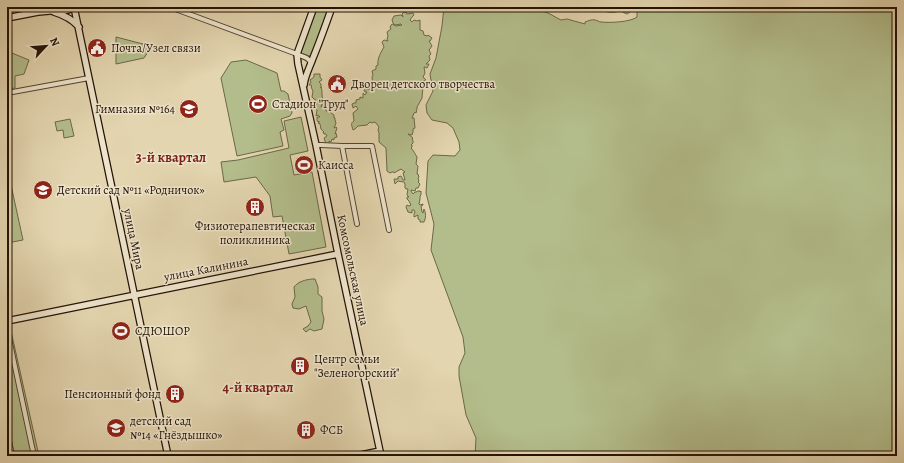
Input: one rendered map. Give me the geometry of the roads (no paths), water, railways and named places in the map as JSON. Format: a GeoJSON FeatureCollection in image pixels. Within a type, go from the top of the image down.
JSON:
{"type":"FeatureCollection","features":[{"type":"Feature","properties":{"kind":"street"},"geometry":{"type":"LineString","coordinates":[[38,12],[47,7]]}},
{"type":"Feature","properties":{"kind":"street"},"geometry":{"type":"LineString","coordinates":[[7,18],[60,9],[68,10],[73,7]]}},
{"type":"Feature","properties":{"kind":"street","name":"улица Мира"},"geometry":{"type":"LineString","coordinates":[[73,7],[79,27],[168,456]]}},
{"type":"Feature","properties":{"kind":"street"},"geometry":{"type":"LineString","coordinates":[[170,7],[297,54],[308,59],[310,62],[310,65],[305,68],[298,64]]}},
{"type":"Feature","properties":{"kind":"street","name":"Комсомольская улица"},"geometry":{"type":"LineString","coordinates":[[314,7],[297,54],[298,64],[380,454]]}},
{"type":"Feature","properties":{"kind":"street","name":"Комсомольская улица"},"geometry":{"type":"LineString","coordinates":[[303,89],[304,81],[332,7]]}},
{"type":"Feature","properties":{"kind":"street"},"geometry":{"type":"LineString","coordinates":[[60,9],[79,27]]}},
{"type":"Feature","properties":{"kind":"street"},"geometry":{"type":"LineString","coordinates":[[38,12],[49,11],[61,14],[71,19],[79,27]]}},
{"type":"Feature","properties":{"kind":"street"},"geometry":{"type":"LineString","coordinates":[[7,93],[89,78]]}},
{"type":"Feature","properties":{"kind":"street"},"geometry":{"type":"LineString","coordinates":[[316,145],[372,146],[389,230]]}},
{"type":"Feature","properties":{"kind":"street"},"geometry":{"type":"LineString","coordinates":[[342,146],[357,224]]}},
{"type":"Feature","properties":{"kind":"street","name":"улица Калинина"},"geometry":{"type":"LineString","coordinates":[[7,321],[338,254]]}},
{"type":"Feature","properties":{"kind":"street"},"geometry":{"type":"LineString","coordinates":[[7,329],[34,456]]}},
{"type":"Feature","properties":{"kind":"street"},"geometry":{"type":"LineString","coordinates":[[7,431],[12,456]]}},
{"type":"Feature","properties":{"kind":"street"},"geometry":{"type":"LineString","coordinates":[[356,456],[380,454]]}},
{"type":"Feature","properties":{"kind":"place","name":"Почта/Узел связи"},"geometry":{"type":"Point","coordinates":[97,48]}},
{"type":"Feature","properties":{"kind":"place","name":"Дворец детского творчества"},"geometry":{"type":"Point","coordinates":[337,84]}},
{"type":"Feature","properties":{"kind":"place","name":"Стадион \"Труд\""},"geometry":{"type":"Point","coordinates":[258,104]}},
{"type":"Feature","properties":{"kind":"place","name":"Гимназия №164"},"geometry":{"type":"Point","coordinates":[189,109]}},
{"type":"Feature","properties":{"kind":"place","name":"Каисса"},"geometry":{"type":"Point","coordinates":[304,165]}},
{"type":"Feature","properties":{"kind":"place","name":"Детский сад №11 «Родничок»"},"geometry":{"type":"Point","coordinates":[43,190]}},
{"type":"Feature","properties":{"kind":"place","name":"Физиотерапевтическая поликлиника"},"geometry":{"type":"Point","coordinates":[255,207]}},
{"type":"Feature","properties":{"kind":"place","name":"СДЮШОР"},"geometry":{"type":"Point","coordinates":[121,331]}},
{"type":"Feature","properties":{"kind":"place","name":"Центр семьи \"Зеленогорский\""},"geometry":{"type":"Point","coordinates":[300,366]}},
{"type":"Feature","properties":{"kind":"place","name":"Пенсионный фонд"},"geometry":{"type":"Point","coordinates":[175,394]}},
{"type":"Feature","properties":{"kind":"place","name":"детский сад №14 «Гнёздышко»"},"geometry":{"type":"Point","coordinates":[116,428]}},
{"type":"Feature","properties":{"kind":"place","name":"ФСБ"},"geometry":{"type":"Point","coordinates":[306,430]}},
{"type":"Feature","properties":{"kind":"district","name":"3-й квартал"},"geometry":{"type":"Point","coordinates":[171,157]}},
{"type":"Feature","properties":{"kind":"district","name":"4-й квартал"},"geometry":{"type":"Point","coordinates":[258,387]}}]}
